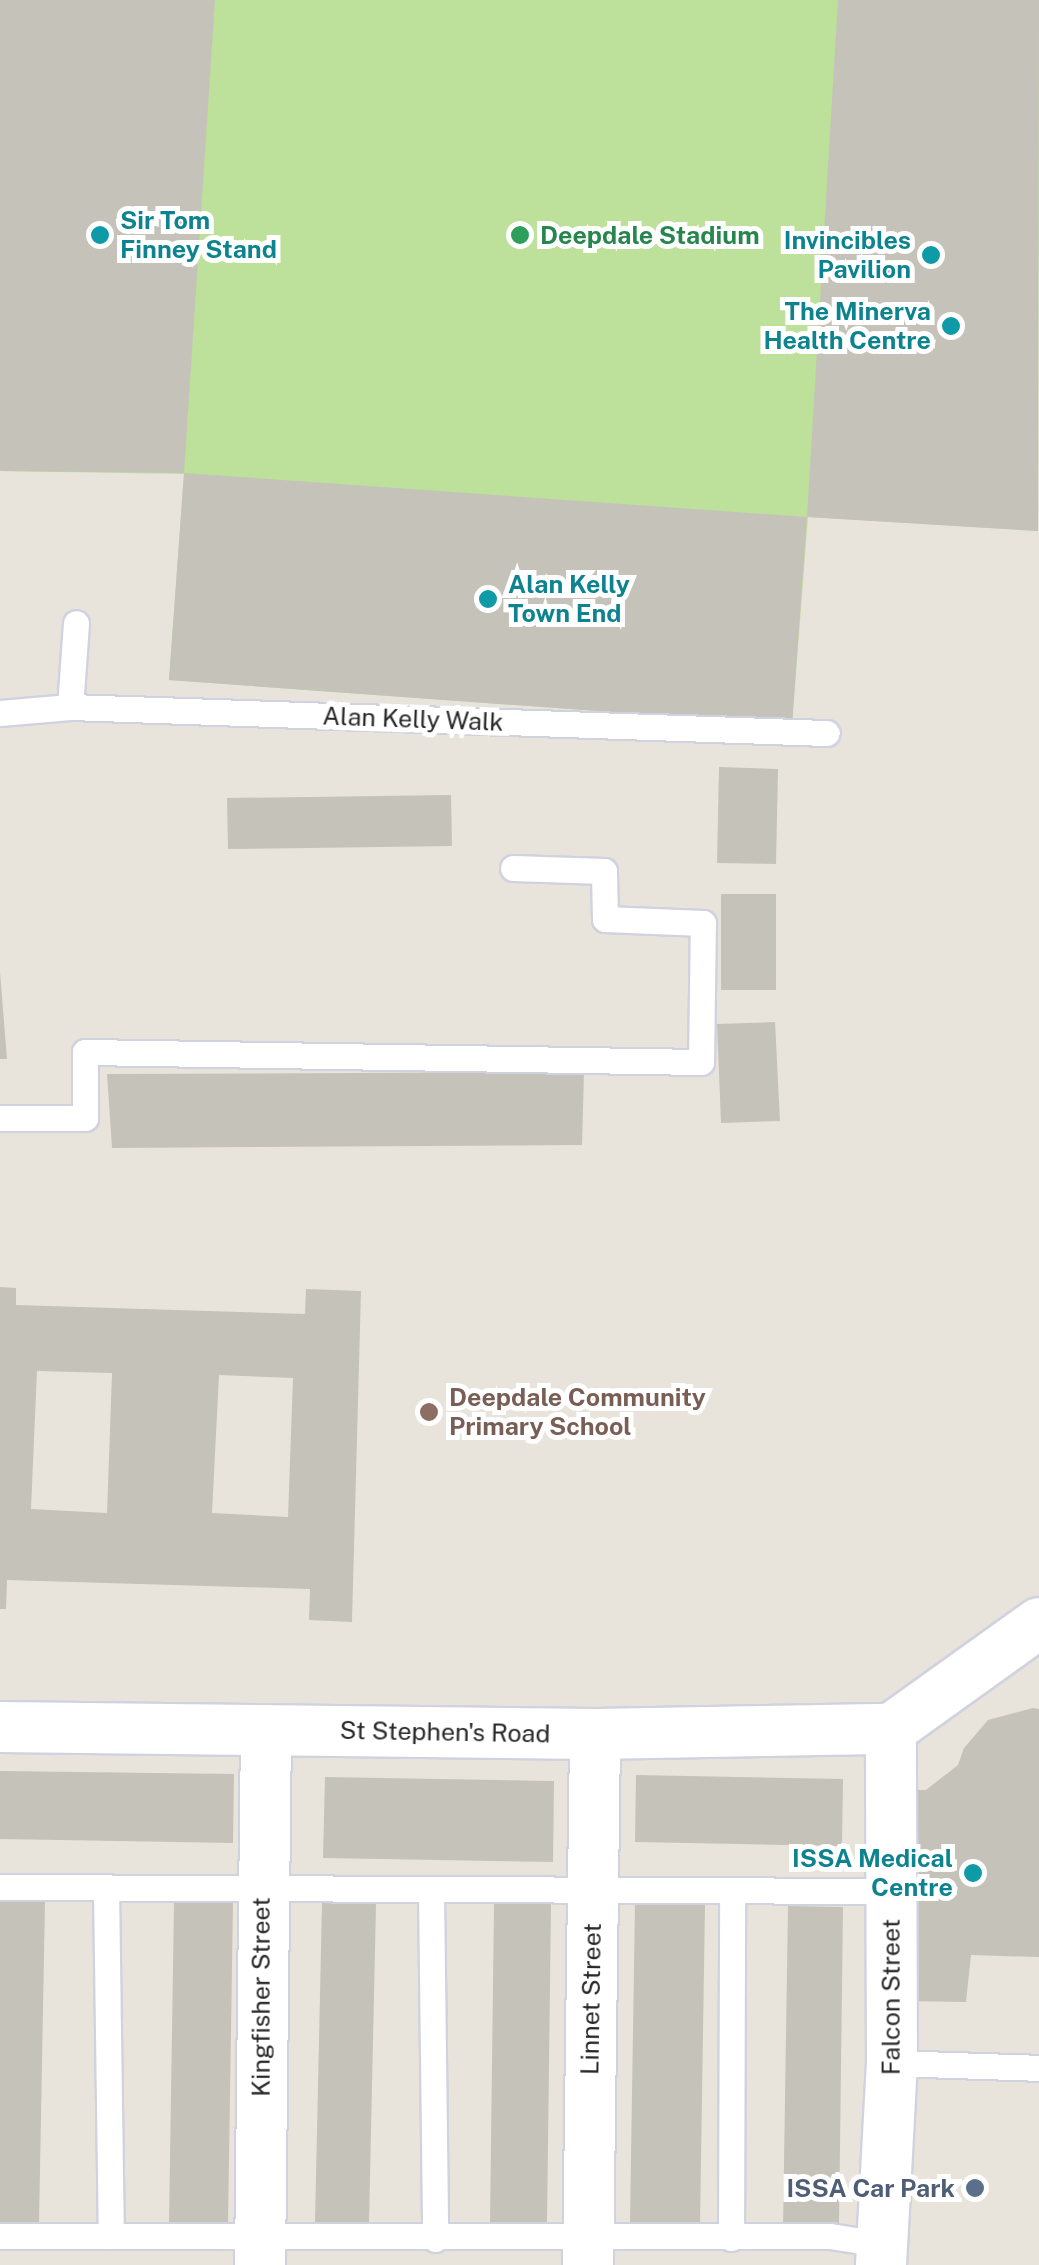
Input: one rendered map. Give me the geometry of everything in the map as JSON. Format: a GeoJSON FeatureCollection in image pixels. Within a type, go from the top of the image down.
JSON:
{"type":"FeatureCollection","features":[{"type":"Feature","properties":{"kind":"street"},"geometry":{"type":"LineString","coordinates":[[891,1729],[1039,1623]]}},
{"type":"Feature","properties":{"kind":"street","name":"St Stephen's Road"},"geometry":{"type":"LineString","coordinates":[[0,1727],[595,1734],[891,1729]]}},
{"type":"Feature","properties":{"kind":"street","name":"Falcon Street"},"geometry":{"type":"LineString","coordinates":[[881,2254],[892,2063],[891,1729]]}},
{"type":"Feature","properties":{"kind":"street","name":"Kingfisher Street"},"geometry":{"type":"LineString","coordinates":[[260,2252],[266,1730]]}},
{"type":"Feature","properties":{"kind":"street","name":"Linnet Street"},"geometry":{"type":"LineString","coordinates":[[589,2252],[595,1734]]}},
{"type":"Feature","properties":{"kind":"lane"},"geometry":{"type":"LineString","coordinates":[[70,707],[76,623]]}},
{"type":"Feature","properties":{"kind":"lane","name":"Alan Kelly Walk"},"geometry":{"type":"LineString","coordinates":[[0,713],[70,707],[827,733]]}},
{"type":"Feature","properties":{"kind":"lane"},"geometry":{"type":"LineString","coordinates":[[0,1118],[85,1118],[85,1052],[701,1062],[703,923],[605,919],[604,871],[513,868]]}},
{"type":"Feature","properties":{"kind":"lane"},"geometry":{"type":"LineString","coordinates":[[0,1887],[892,1892]]}},
{"type":"Feature","properties":{"kind":"lane"},"geometry":{"type":"LineString","coordinates":[[106,1888],[111,2236]]}},
{"type":"Feature","properties":{"kind":"lane"},"geometry":{"type":"LineString","coordinates":[[432,1891],[435,2239]]}},
{"type":"Feature","properties":{"kind":"lane"},"geometry":{"type":"LineString","coordinates":[[731,2238],[732,1892]]}},
{"type":"Feature","properties":{"kind":"lane"},"geometry":{"type":"LineString","coordinates":[[892,2063],[1039,2068]]}},
{"type":"Feature","properties":{"kind":"lane"},"geometry":{"type":"LineString","coordinates":[[0,2236],[111,2236],[260,2252],[435,2239],[589,2252],[731,2238],[830,2236],[881,2254]]}},
{"type":"Feature","properties":{"kind":"green space","name":"Deepdale Stadium"},"geometry":{"type":"Polygon","coordinates":[[[0,0],[1039,0],[1038,531],[808,517],[792,725],[169,680],[184,474],[0,471],[0,0]]]}},
{"type":"Feature","properties":{"kind":"building","name":"Sir Tom Finney Stand"},"geometry":{"type":"Polygon","coordinates":[[[0,0],[215,0],[184,473],[0,471],[0,0]]]}},
{"type":"Feature","properties":{"kind":"building","name":"Invincibles Pavilion"},"geometry":{"type":"Polygon","coordinates":[[[838,0],[1039,0],[1038,531],[807,517],[838,0]]]}},
{"type":"Feature","properties":{"kind":"building","name":"Alan Kelly Town End"},"geometry":{"type":"Polygon","coordinates":[[[184,473],[807,517],[792,725],[169,680],[184,473]]]}},
{"type":"Feature","properties":{"kind":"building"},"geometry":{"type":"Polygon","coordinates":[[[719,767],[778,769],[776,864],[717,863],[719,767]]]}},
{"type":"Feature","properties":{"kind":"building"},"geometry":{"type":"Polygon","coordinates":[[[451,795],[452,846],[228,849],[227,798],[451,795]]]}},
{"type":"Feature","properties":{"kind":"building"},"geometry":{"type":"Polygon","coordinates":[[[721,894],[776,894],[776,990],[721,990],[721,894]]]}},
{"type":"Feature","properties":{"kind":"building"},"geometry":{"type":"Polygon","coordinates":[[[0,972],[7,1059],[0,1059],[0,972]]]}},
{"type":"Feature","properties":{"kind":"building"},"geometry":{"type":"Polygon","coordinates":[[[775,1022],[780,1121],[721,1123],[717,1024],[775,1022]]]}},
{"type":"Feature","properties":{"kind":"building"},"geometry":{"type":"Polygon","coordinates":[[[584,1072],[582,1145],[112,1148],[107,1074],[584,1072]]]}},
{"type":"Feature","properties":{"kind":"building"},"geometry":{"type":"Polygon","coordinates":[[[0,1287],[16,1288],[16,1305],[305,1314],[306,1289],[361,1291],[352,1622],[309,1620],[310,1589],[7,1580],[6,1609],[0,1609],[0,1287]],[[37,1371],[31,1509],[107,1513],[112,1373],[37,1371]],[[219,1375],[212,1513],[288,1517],[293,1378],[219,1375]]]}},
{"type":"Feature","properties":{"kind":"building","name":"ISSA Medical Centre"},"geometry":{"type":"Polygon","coordinates":[[[1039,1709],[1039,1957],[971,1955],[966,2002],[908,2001],[907,1790],[926,1790],[958,1765],[964,1748],[988,1720],[1039,1709]]]}},
{"type":"Feature","properties":{"kind":"building"},"geometry":{"type":"Polygon","coordinates":[[[0,1771],[234,1774],[233,1843],[0,1839],[0,1771]]]}},
{"type":"Feature","properties":{"kind":"building"},"geometry":{"type":"Polygon","coordinates":[[[636,1775],[843,1779],[842,1846],[635,1842],[636,1775]]]}},
{"type":"Feature","properties":{"kind":"building"},"geometry":{"type":"Polygon","coordinates":[[[325,1777],[554,1781],[553,1862],[323,1858],[325,1777]]]}},
{"type":"Feature","properties":{"kind":"building"},"geometry":{"type":"Polygon","coordinates":[[[0,1901],[45,1902],[39,2223],[0,2222],[0,1901]]]}},
{"type":"Feature","properties":{"kind":"building"},"geometry":{"type":"Polygon","coordinates":[[[174,1902],[233,1903],[228,2223],[169,2222],[174,1902]]]}},
{"type":"Feature","properties":{"kind":"building"},"geometry":{"type":"Polygon","coordinates":[[[322,1903],[376,1904],[369,2223],[315,2222],[322,1903]]]}},
{"type":"Feature","properties":{"kind":"building"},"geometry":{"type":"Polygon","coordinates":[[[494,1904],[551,1904],[547,2224],[490,2224],[494,1904]]]}},
{"type":"Feature","properties":{"kind":"building"},"geometry":{"type":"Polygon","coordinates":[[[635,1904],[705,1905],[700,2224],[630,2222],[635,1904]]]}},
{"type":"Feature","properties":{"kind":"building"},"geometry":{"type":"Polygon","coordinates":[[[788,1906],[843,1907],[839,2226],[783,2226],[788,1906]]]}},
{"type":"Feature","properties":{"kind":"place","name":"Sir Tom Finney Stand"},"geometry":{"type":"Point","coordinates":[100,235]}},
{"type":"Feature","properties":{"kind":"place","name":"Deepdale Stadium"},"geometry":{"type":"Point","coordinates":[520,235]}},
{"type":"Feature","properties":{"kind":"place","name":"Invincibles Pavilion"},"geometry":{"type":"Point","coordinates":[931,255]}},
{"type":"Feature","properties":{"kind":"place","name":"The Minerva Health Centre"},"geometry":{"type":"Point","coordinates":[951,326]}},
{"type":"Feature","properties":{"kind":"place","name":"Alan Kelly Town End"},"geometry":{"type":"Point","coordinates":[488,599]}},
{"type":"Feature","properties":{"kind":"place","name":"Deepdale Community Primary School"},"geometry":{"type":"Point","coordinates":[429,1412]}},
{"type":"Feature","properties":{"kind":"place","name":"ISSA Medical Centre"},"geometry":{"type":"Point","coordinates":[973,1873]}},
{"type":"Feature","properties":{"kind":"place","name":"ISSA Car Park"},"geometry":{"type":"Point","coordinates":[975,2188]}}]}
